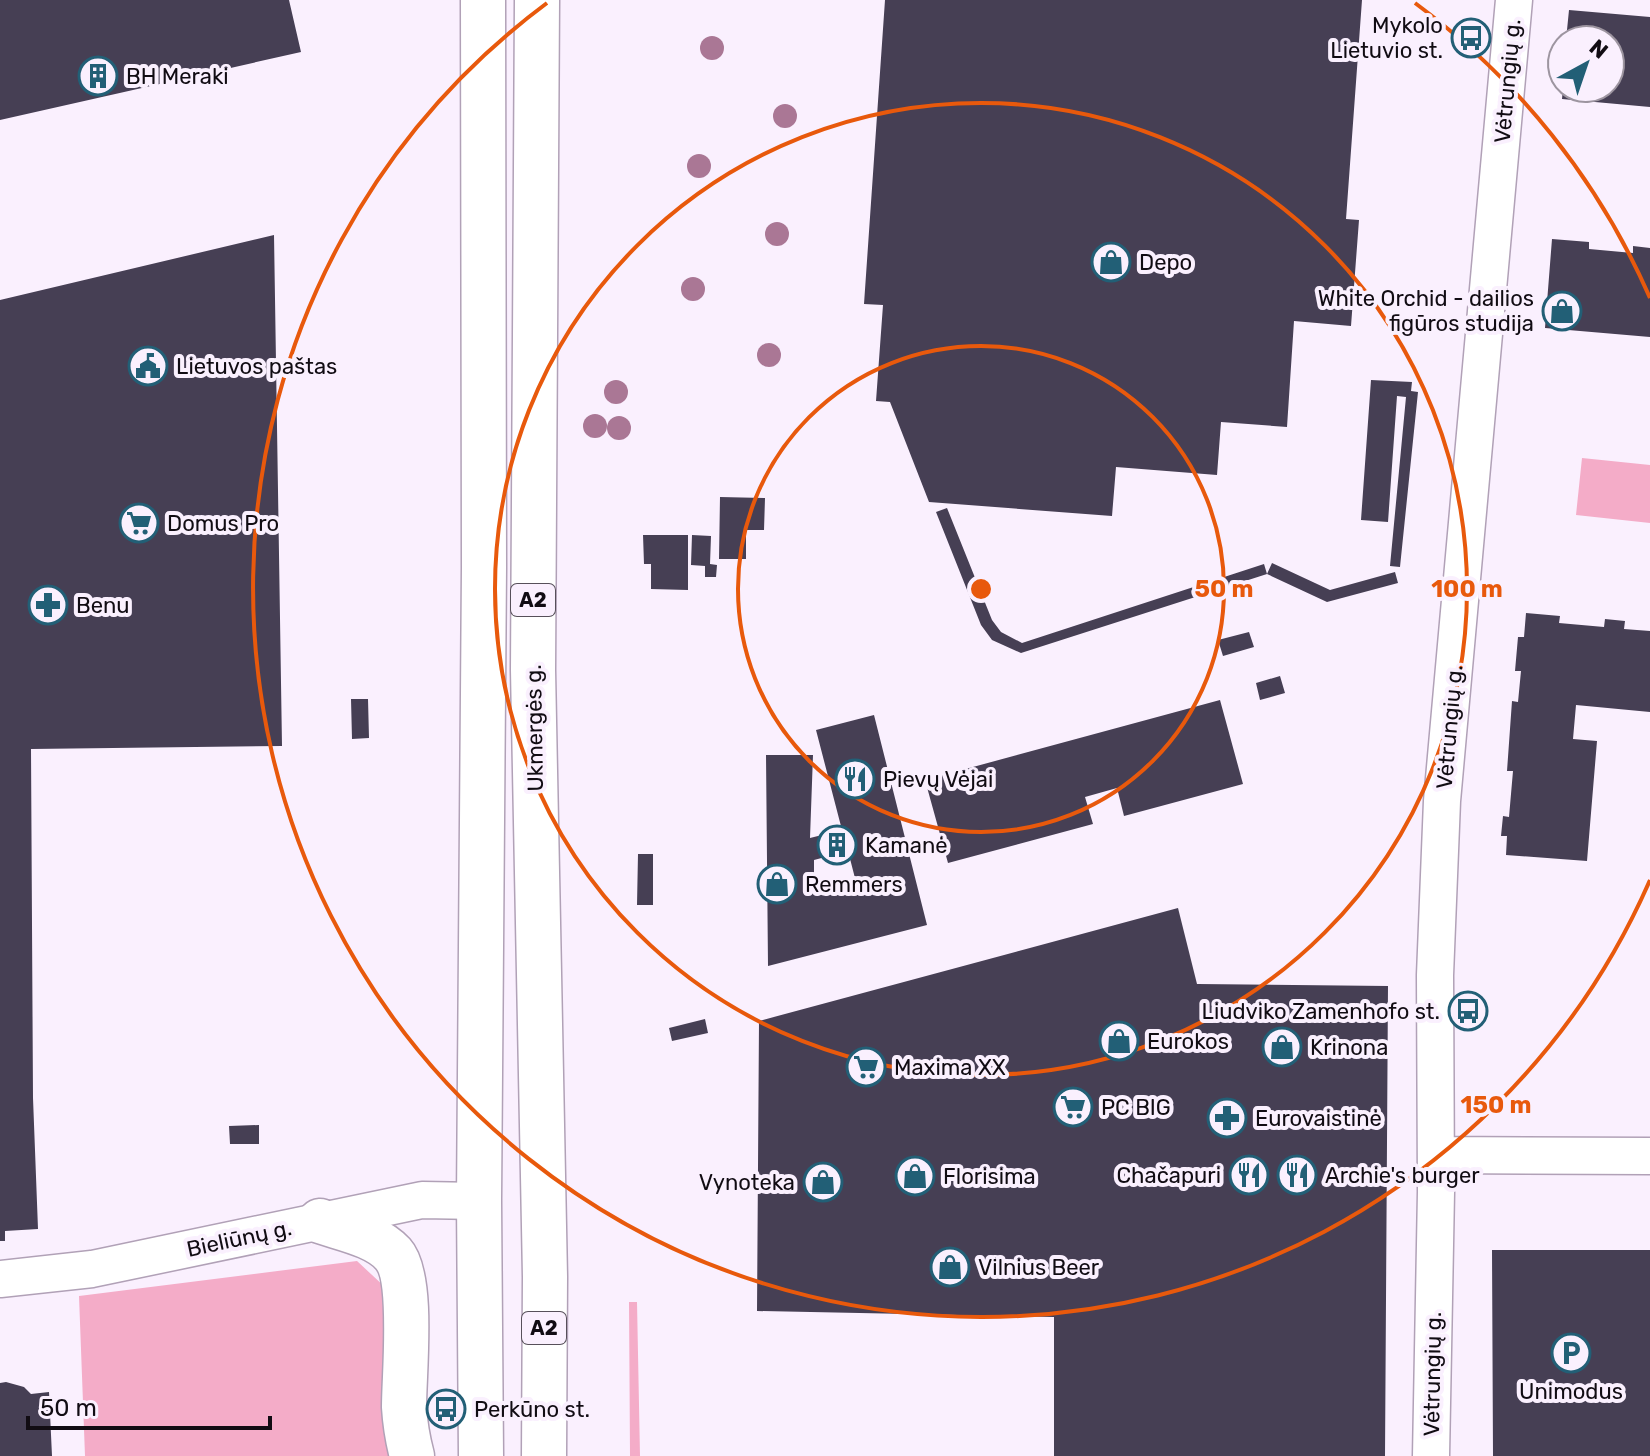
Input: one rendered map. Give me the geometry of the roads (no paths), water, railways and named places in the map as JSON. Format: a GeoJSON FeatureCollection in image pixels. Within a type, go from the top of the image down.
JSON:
{"type":"FeatureCollection","features":[{"type":"Feature","properties":{"kind":"highway","name":"A2"},"geometry":{"type":"LineString","coordinates":[[481,1456],[483,0]]}},
{"type":"Feature","properties":{"kind":"highway","name":"Ukmergės g."},"geometry":{"type":"LineString","coordinates":[[537,0],[533,670],[543,1200],[544,1456]]}},
{"type":"Feature","properties":{"kind":"highway"},"geometry":{"type":"LineString","coordinates":[[479,1201],[514,1162],[542,1155]]}},
{"type":"Feature","properties":{"kind":"highway"},"geometry":{"type":"LineString","coordinates":[[479,1201],[543,1200]]}},
{"type":"Feature","properties":{"kind":"highway"},"geometry":{"type":"LineString","coordinates":[[320,1221],[379,1242],[395,1255],[406,1297],[404,1410],[412,1456]]}},
{"type":"Feature","properties":{"kind":"street","name":"Vėtrungių g."},"geometry":{"type":"LineString","coordinates":[[1431,1456],[1437,1155],[1435,975],[1442,801],[1514,0]]}},
{"type":"Feature","properties":{"kind":"street"},"geometry":{"type":"LineString","coordinates":[[1437,1155],[1650,1156]]}},
{"type":"Feature","properties":{"kind":"street","name":"Bieliūnų g."},"geometry":{"type":"LineString","coordinates":[[0,1279],[92,1269],[422,1200],[479,1201]]}},
{"type":"Feature","properties":{"kind":"place","name":"Mykolo Lietuvio st."},"geometry":{"type":"Point","coordinates":[1471,38]}},
{"type":"Feature","properties":{"kind":"place","name":"BH Meraki"},"geometry":{"type":"Point","coordinates":[98,76]}},
{"type":"Feature","properties":{"kind":"place","name":"Depo"},"geometry":{"type":"Point","coordinates":[1111,262]}},
{"type":"Feature","properties":{"kind":"place","name":"White Orchid - dailios figūros studija"},"geometry":{"type":"Point","coordinates":[1562,311]}},
{"type":"Feature","properties":{"kind":"place","name":"Lietuvos paštas"},"geometry":{"type":"Point","coordinates":[148,366]}},
{"type":"Feature","properties":{"kind":"place","name":"Domus Pro"},"geometry":{"type":"Point","coordinates":[139,523]}},
{"type":"Feature","properties":{"kind":"place","name":"Benu"},"geometry":{"type":"Point","coordinates":[48,605]}},
{"type":"Feature","properties":{"kind":"place","name":"Pievų Vėjai"},"geometry":{"type":"Point","coordinates":[855,779]}},
{"type":"Feature","properties":{"kind":"place","name":"Kamanė"},"geometry":{"type":"Point","coordinates":[837,845]}},
{"type":"Feature","properties":{"kind":"place","name":"Remmers"},"geometry":{"type":"Point","coordinates":[777,884]}},
{"type":"Feature","properties":{"kind":"place","name":"Liudviko Zamenhofo st."},"geometry":{"type":"Point","coordinates":[1468,1011]}},
{"type":"Feature","properties":{"kind":"place","name":"Eurokos"},"geometry":{"type":"Point","coordinates":[1119,1041]}},
{"type":"Feature","properties":{"kind":"place","name":"Krinona"},"geometry":{"type":"Point","coordinates":[1282,1047]}},
{"type":"Feature","properties":{"kind":"place","name":"Maxima XX"},"geometry":{"type":"Point","coordinates":[866,1067]}},
{"type":"Feature","properties":{"kind":"place","name":"PC BIG"},"geometry":{"type":"Point","coordinates":[1073,1107]}},
{"type":"Feature","properties":{"kind":"place","name":"Eurovaistinė"},"geometry":{"type":"Point","coordinates":[1227,1118]}},
{"type":"Feature","properties":{"kind":"place","name":"Chačapuri"},"geometry":{"type":"Point","coordinates":[1249,1175]}},
{"type":"Feature","properties":{"kind":"place","name":"Archie's burger"},"geometry":{"type":"Point","coordinates":[1297,1175]}},
{"type":"Feature","properties":{"kind":"place","name":"Florisima"},"geometry":{"type":"Point","coordinates":[915,1176]}},
{"type":"Feature","properties":{"kind":"place","name":"Vynoteka"},"geometry":{"type":"Point","coordinates":[823,1182]}},
{"type":"Feature","properties":{"kind":"place","name":"Vilnius Beer"},"geometry":{"type":"Point","coordinates":[950,1267]}},
{"type":"Feature","properties":{"kind":"place","name":"Unimodus"},"geometry":{"type":"Point","coordinates":[1571,1353]}},
{"type":"Feature","properties":{"kind":"place","name":"Perkūno st."},"geometry":{"type":"Point","coordinates":[446,1409]}}]}
